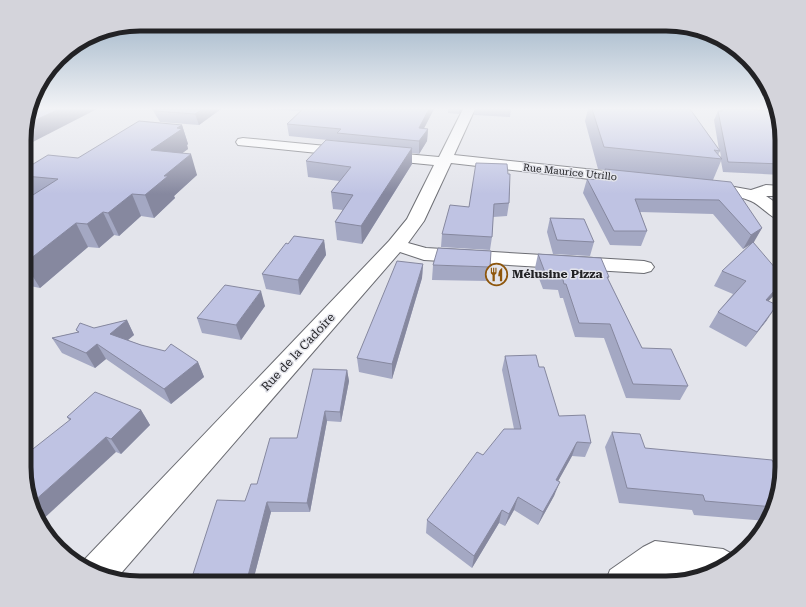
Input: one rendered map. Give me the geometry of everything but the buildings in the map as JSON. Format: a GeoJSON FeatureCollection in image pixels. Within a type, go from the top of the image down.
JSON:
{"type":"FeatureCollection","features":[{"type":"Feature","properties":{"kind":"street","name":"Rue de la Cadoire"},"geometry":{"type":"LineString","coordinates":[[101,569],[396,245],[415,220],[456,137]]}},
{"type":"Feature","properties":{"kind":"street","name":"Rue Maurice Utrillo"},"geometry":{"type":"LineString","coordinates":[[243,142],[646,180]]}},
{"type":"Feature","properties":{"kind":"street"},"geometry":{"type":"LineString","coordinates":[[693,185],[730,189],[753,195],[765,201],[775,210]]}},
{"type":"Feature","properties":{"kind":"street"},"geometry":{"type":"LineString","coordinates":[[753,195],[766,190],[775,191]]}},
{"type":"Feature","properties":{"kind":"street"},"geometry":{"type":"LineString","coordinates":[[396,245],[424,254],[644,267]]}},
{"type":"Feature","properties":{"kind":"street"},"geometry":{"type":"LineString","coordinates":[[632,576],[655,559],[712,566]]}},
{"type":"Feature","properties":{"kind":"place","name":"Mélusine Pizza"},"geometry":{"type":"Point","coordinates":[496,274]}}]}
